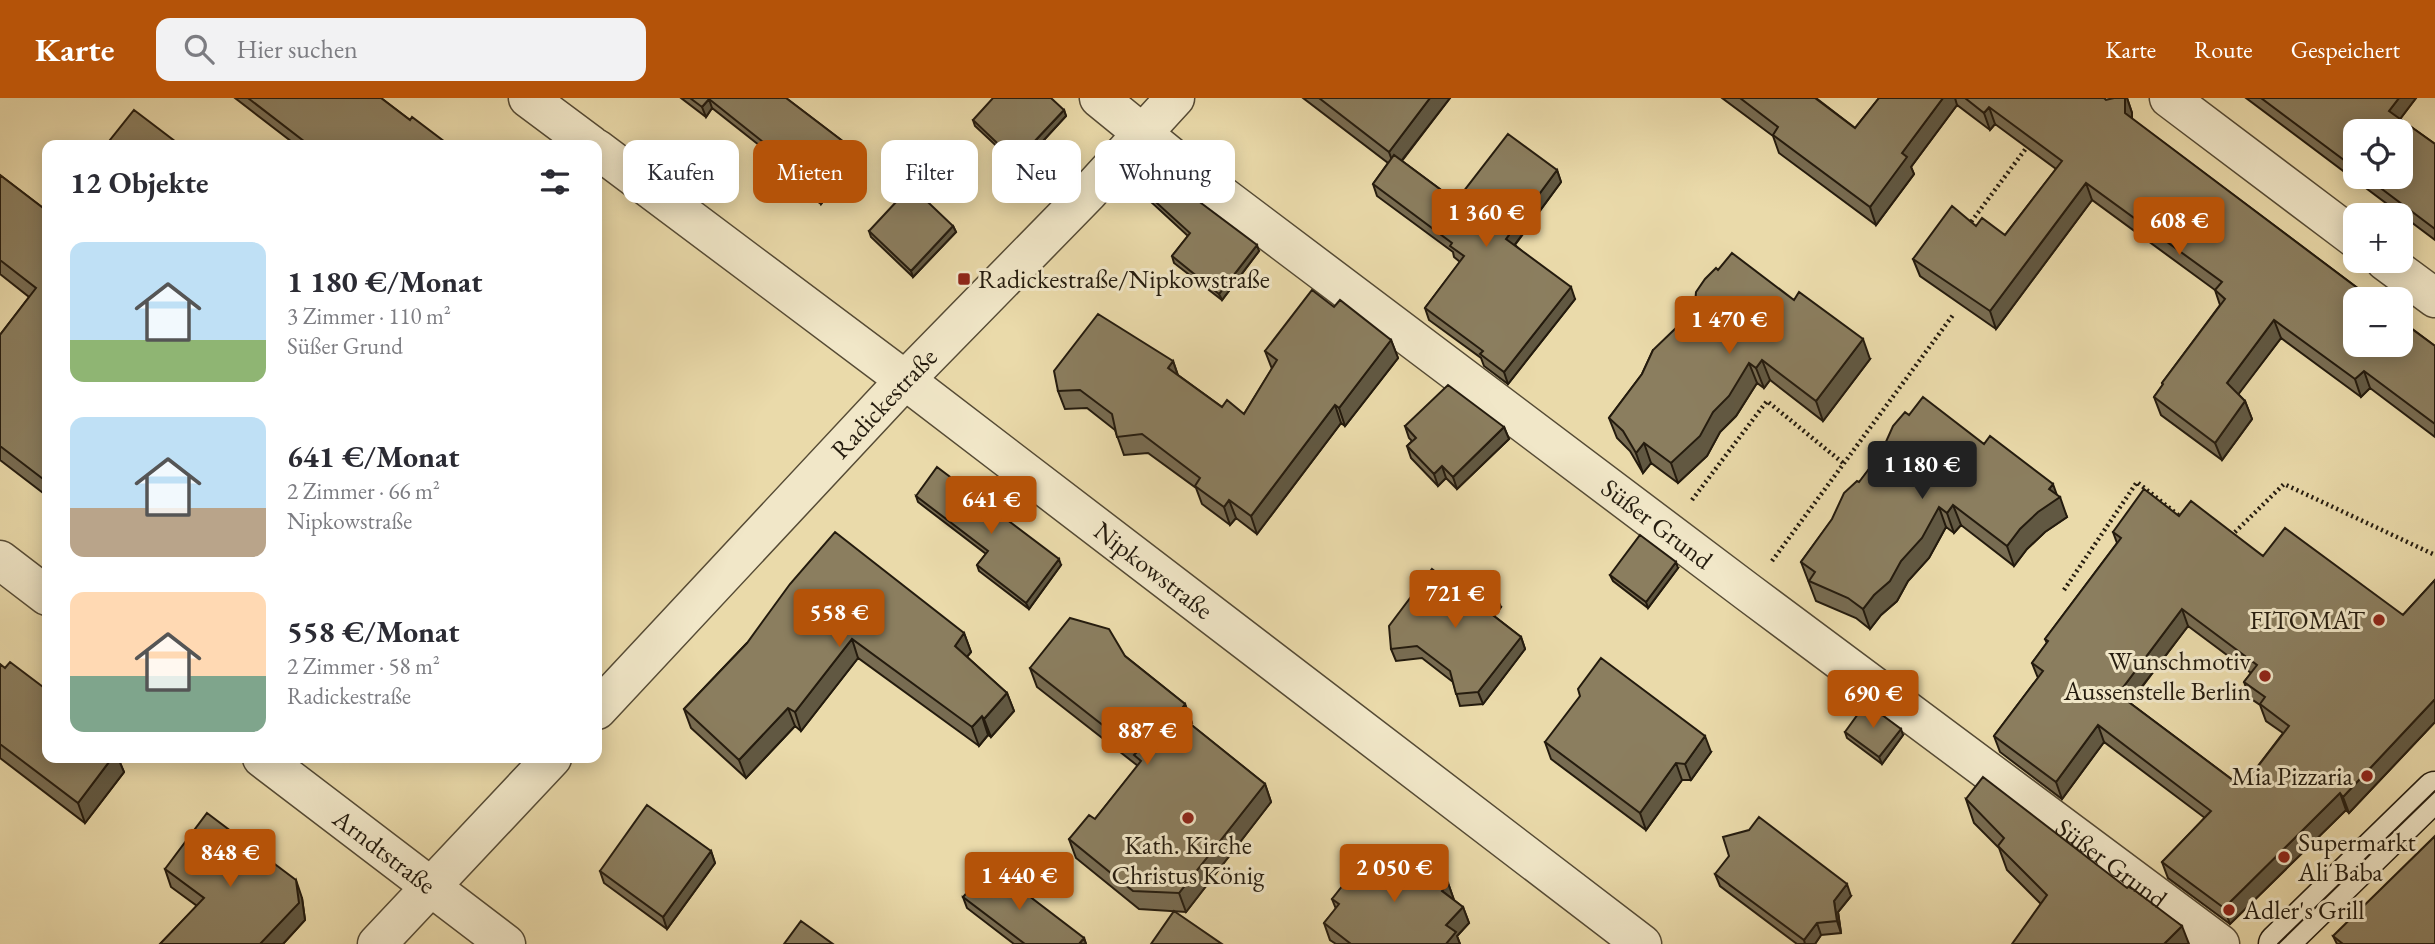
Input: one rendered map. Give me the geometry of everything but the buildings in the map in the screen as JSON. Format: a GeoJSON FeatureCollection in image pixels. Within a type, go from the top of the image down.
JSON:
{"type":"FeatureCollection","features":[{"type":"Feature","properties":{"kind":"street"},"geometry":{"type":"LineString","coordinates":[[528,98],[584,140]]}},
{"type":"Feature","properties":{"kind":"street","name":"Süßer Grund"},"geometry":{"type":"LineString","coordinates":[[1099,98],[1749,593],[2220,944]]}},
{"type":"Feature","properties":{"kind":"street","name":"Radickestraße"},"geometry":{"type":"LineString","coordinates":[[602,705],[905,380],[1088,193],[1175,98]]}},
{"type":"Feature","properties":{"kind":"street"},"geometry":{"type":"LineString","coordinates":[[2169,98],[2343,229]]}},
{"type":"Feature","properties":{"kind":"street","name":"Nipkowstraße"},"geometry":{"type":"LineString","coordinates":[[602,153],[905,380],[1642,944]]}},
{"type":"Feature","properties":{"kind":"street"},"geometry":{"type":"LineString","coordinates":[[2401,273],[2435,299]]}},
{"type":"Feature","properties":{"kind":"street"},"geometry":{"type":"LineString","coordinates":[[0,560],[42,592]]}},
{"type":"Feature","properties":{"kind":"street","name":"Arndtstraße"},"geometry":{"type":"LineString","coordinates":[[269,763],[506,944]]}},
{"type":"Feature","properties":{"kind":"street"},"geometry":{"type":"LineString","coordinates":[[377,944],[547,763]]}},
{"type":"Feature","properties":{"kind":"street"},"geometry":{"type":"LineString","coordinates":[[2278,944],[2435,791]]}},
{"type":"Feature","properties":{"kind":"path"},"geometry":{"type":"LineString","coordinates":[[1965,229],[2034,137]]}},
{"type":"Feature","properties":{"kind":"path"},"geometry":{"type":"LineString","coordinates":[[1749,593],[1953,314]]}},
{"type":"Feature","properties":{"kind":"path"},"geometry":{"type":"LineString","coordinates":[[1668,531],[1767,401],[1843,463]]}},
{"type":"Feature","properties":{"kind":"path"},"geometry":{"type":"LineString","coordinates":[[2064,590],[2137,482],[2189,523]]}},
{"type":"Feature","properties":{"kind":"path"},"geometry":{"type":"LineString","coordinates":[[2229,539],[2284,484],[2435,555]]}},
{"type":"Feature","properties":{"kind":"tram line"},"geometry":{"type":"LineString","coordinates":[[2278,944],[2435,791]]}},
{"type":"Feature","properties":{"kind":"place","name":"Radickestraße/Nipkowstraße"},"geometry":{"type":"Point","coordinates":[964,279]}},
{"type":"Feature","properties":{"kind":"place","name":"FITOMAT"},"geometry":{"type":"Point","coordinates":[2379,620]}},
{"type":"Feature","properties":{"kind":"place","name":"Wunschmotiv Aussenstelle Berlin"},"geometry":{"type":"Point","coordinates":[2265,676]}},
{"type":"Feature","properties":{"kind":"place","name":"Mia Pizzaria"},"geometry":{"type":"Point","coordinates":[2367,776]}},
{"type":"Feature","properties":{"kind":"place","name":"Kath. Kirche Christus König"},"geometry":{"type":"Point","coordinates":[1188,818]}},
{"type":"Feature","properties":{"kind":"place","name":"Supermarkt Ali Baba"},"geometry":{"type":"Point","coordinates":[2284,857]}},
{"type":"Feature","properties":{"kind":"place","name":"Adler's Grill"},"geometry":{"type":"Point","coordinates":[2229,910]}}]}
